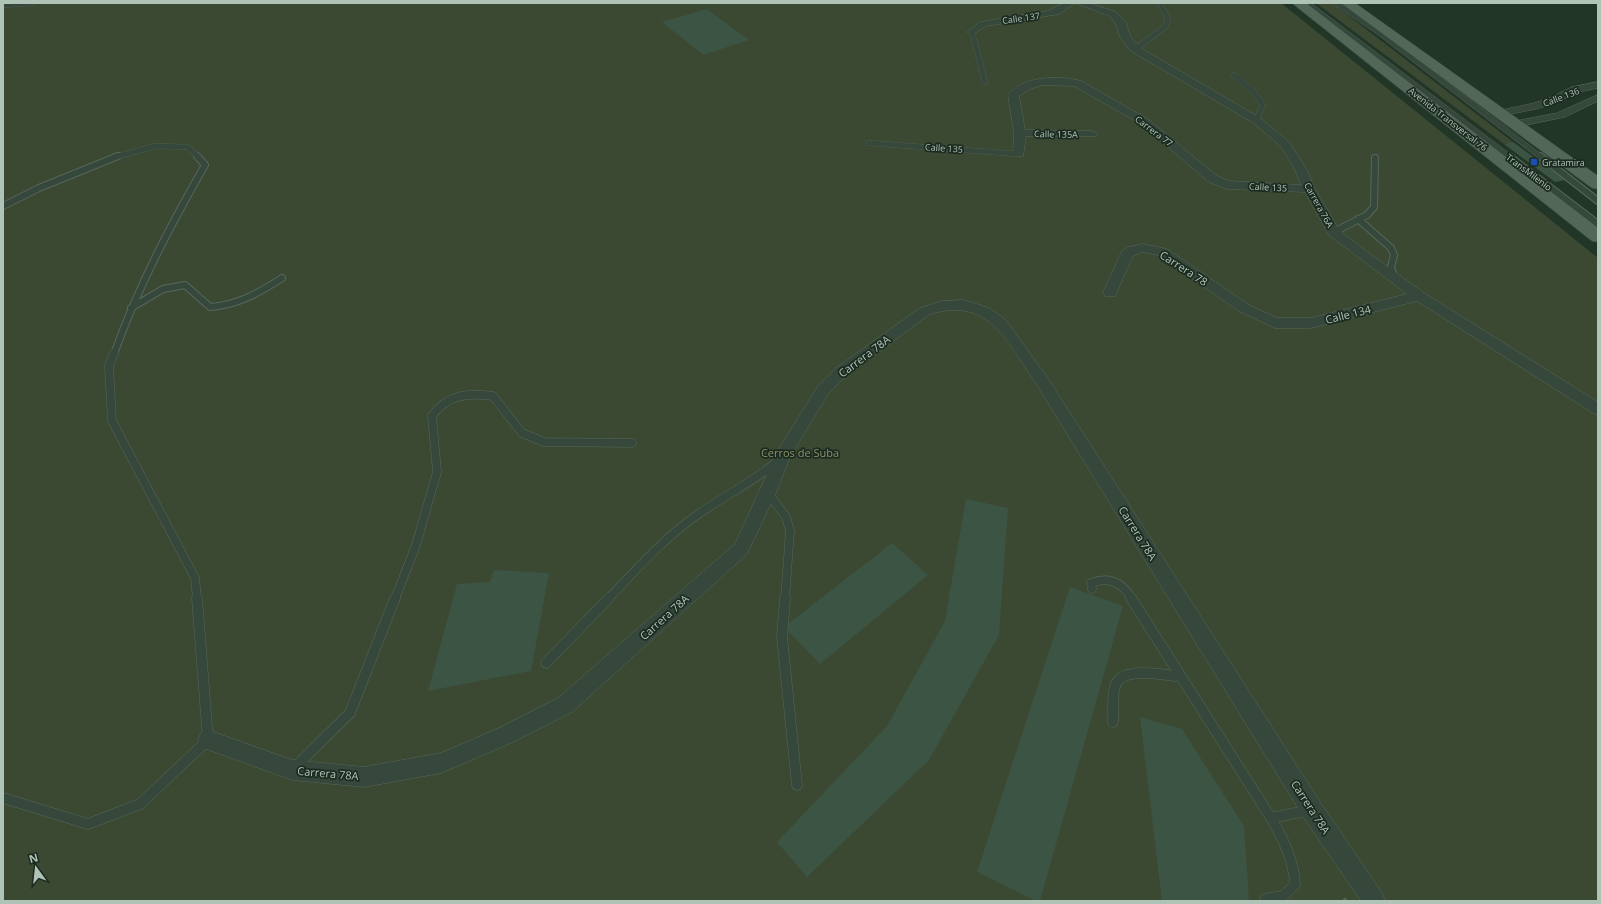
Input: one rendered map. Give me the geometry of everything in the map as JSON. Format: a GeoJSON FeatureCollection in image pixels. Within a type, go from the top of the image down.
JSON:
{"type":"FeatureCollection","features":[{"type":"Feature","properties":{"kind":"main road","name":"Avenida Transversal 76"},"geometry":{"type":"LineString","coordinates":[[1298,3],[1598,237]]}},
{"type":"Feature","properties":{"kind":"main road"},"geometry":{"type":"LineString","coordinates":[[1347,3],[1598,184]]}},
{"type":"Feature","properties":{"kind":"street","name":"Calle 137"},"geometry":{"type":"LineString","coordinates":[[972,32],[982,24],[1052,13],[1070,3]]}},
{"type":"Feature","properties":{"kind":"street","name":"Carrera 76A"},"geometry":{"type":"LineString","coordinates":[[1080,3],[1113,14],[1121,23],[1125,37],[1135,49],[1256,120],[1285,144],[1301,170],[1309,189],[1334,232],[1361,254],[1419,296],[1598,409]]}},
{"type":"Feature","properties":{"kind":"street","name":"Carrera 77"},"geometry":{"type":"LineString","coordinates":[[1020,133],[1013,95],[1019,89],[1050,81],[1077,83],[1145,122],[1214,179],[1227,184]]}},
{"type":"Feature","properties":{"kind":"street","name":"Calle 136"},"geometry":{"type":"LineString","coordinates":[[1500,113],[1549,102],[1576,89],[1598,86]]}},
{"type":"Feature","properties":{"kind":"street","name":"Calle 136"},"geometry":{"type":"LineString","coordinates":[[1516,124],[1557,116],[1598,98]]}},
{"type":"Feature","properties":{"kind":"street","name":"Calle 135A"},"geometry":{"type":"LineString","coordinates":[[1020,133],[1092,134]]}},
{"type":"Feature","properties":{"kind":"street"},"geometry":{"type":"LineString","coordinates":[[1019,154],[1020,133]]}},
{"type":"Feature","properties":{"kind":"street","name":"Calle 135"},"geometry":{"type":"LineString","coordinates":[[1227,184],[1309,189]]}},
{"type":"Feature","properties":{"kind":"street","name":"Carrera 78"},"geometry":{"type":"LineString","coordinates":[[1110,293],[1127,254],[1133,250],[1143,248],[1153,249],[1162,252],[1244,308],[1275,323]]}},
{"type":"Feature","properties":{"kind":"street","name":"Calle 134"},"geometry":{"type":"LineString","coordinates":[[1275,323],[1311,323],[1419,296]]}},
{"type":"Feature","properties":{"kind":"street","name":"Carrera 78A"},"geometry":{"type":"LineString","coordinates":[[208,740],[292,770],[364,777],[441,763],[504,736],[565,705],[741,550],[768,493],[783,456],[823,390],[841,372],[925,311],[942,306],[964,305],[984,311],[1000,322],[1042,381],[1312,810],[1374,901]]}},
{"type":"Feature","properties":{"kind":"lane"},"geometry":{"type":"LineString","coordinates":[[3,6],[34,3]]}},
{"type":"Feature","properties":{"kind":"lane"},"geometry":{"type":"LineString","coordinates":[[1135,49],[1165,27],[1168,19],[1160,3]]}},
{"type":"Feature","properties":{"kind":"lane","name":"TransMilenio"},"geometry":{"type":"LineString","coordinates":[[1307,3],[1598,224]]}},
{"type":"Feature","properties":{"kind":"lane","name":"TransMilenio"},"geometry":{"type":"LineString","coordinates":[[1336,3],[1380,34],[1598,201]]}},
{"type":"Feature","properties":{"kind":"lane"},"geometry":{"type":"LineString","coordinates":[[972,32],[985,82]]}},
{"type":"Feature","properties":{"kind":"lane"},"geometry":{"type":"LineString","coordinates":[[1234,75],[1260,100],[1263,105],[1256,120]]}},
{"type":"Feature","properties":{"kind":"lane","name":"Calle 135"},"geometry":{"type":"LineString","coordinates":[[869,143],[1019,154]]}},
{"type":"Feature","properties":{"kind":"lane"},"geometry":{"type":"LineString","coordinates":[[3,206],[39,188],[124,154],[156,146],[188,147],[205,165],[171,224],[130,309],[109,366],[112,421],[195,578],[208,740],[140,804],[88,824],[3,798]]}},
{"type":"Feature","properties":{"kind":"lane"},"geometry":{"type":"LineString","coordinates":[[1334,232],[1367,215],[1374,207],[1375,158]]}},
{"type":"Feature","properties":{"kind":"lane"},"geometry":{"type":"LineString","coordinates":[[1358,219],[1391,248],[1394,255],[1391,267],[1394,278]]}},
{"type":"Feature","properties":{"kind":"lane"},"geometry":{"type":"LineString","coordinates":[[130,309],[165,288],[176,284],[184,285],[210,307],[224,307],[242,302],[282,278]]}},
{"type":"Feature","properties":{"kind":"lane"},"geometry":{"type":"LineString","coordinates":[[292,770],[350,713],[416,545],[437,472],[432,416],[439,406],[455,397],[476,394],[493,396],[522,433],[544,442],[632,443]]}},
{"type":"Feature","properties":{"kind":"lane"},"geometry":{"type":"LineString","coordinates":[[546,663],[664,541],[697,515],[759,477],[783,456]]}},
{"type":"Feature","properties":{"kind":"lane"},"geometry":{"type":"LineString","coordinates":[[768,493],[786,517],[790,530],[782,637],[797,785]]}},
{"type":"Feature","properties":{"kind":"lane"},"geometry":{"type":"LineString","coordinates":[[1092,589],[1091,583],[1103,578],[1117,581],[1128,592],[1271,818],[1286,845],[1296,870],[1295,885],[1283,896],[1265,899]]}},
{"type":"Feature","properties":{"kind":"lane"},"geometry":{"type":"LineString","coordinates":[[1112,722],[1116,683],[1124,676],[1137,673],[1181,677]]}},
{"type":"Feature","properties":{"kind":"lane"},"geometry":{"type":"LineString","coordinates":[[1271,818],[1312,810]]}},
{"type":"Feature","properties":{"kind":"green space","name":"Cerros de Suba"},"geometry":{"type":"Polygon","coordinates":[[[3,3],[1281,3],[1598,258],[1598,901],[3,901],[3,3]]]}},
{"type":"Feature","properties":{"kind":"green space"},"geometry":{"type":"Polygon","coordinates":[[[1316,3],[1332,3],[1513,142],[1504,144],[1316,3]]]}},
{"type":"Feature","properties":{"kind":"building"},"geometry":{"type":"Polygon","coordinates":[[[707,9],[749,40],[703,55],[662,22],[707,9]]]}},
{"type":"Feature","properties":{"kind":"building","name":"Gratamira"},"geometry":{"type":"Polygon","coordinates":[[[1513,142],[1565,180],[1555,182],[1504,144],[1513,142]]]}},
{"type":"Feature","properties":{"kind":"building"},"geometry":{"type":"Polygon","coordinates":[[[966,499],[1008,508],[999,635],[929,760],[807,877],[777,842],[887,726],[945,621],[966,499]]]}},
{"type":"Feature","properties":{"kind":"building"},"geometry":{"type":"Polygon","coordinates":[[[892,543],[928,575],[820,664],[784,627],[892,543]]]}},
{"type":"Feature","properties":{"kind":"building"},"geometry":{"type":"Polygon","coordinates":[[[494,570],[549,573],[531,671],[428,691],[457,584],[490,582],[494,570]]]}},
{"type":"Feature","properties":{"kind":"building"},"geometry":{"type":"Polygon","coordinates":[[[1070,587],[1123,606],[1040,901],[1036,901],[977,872],[1070,587]]]}},
{"type":"Feature","properties":{"kind":"building"},"geometry":{"type":"Polygon","coordinates":[[[1140,717],[1182,729],[1244,826],[1249,901],[1162,901],[1140,717]]]}},
{"type":"Feature","properties":{"kind":"place","name":"Gratamira"},"geometry":{"type":"Point","coordinates":[1534,162]}}]}
